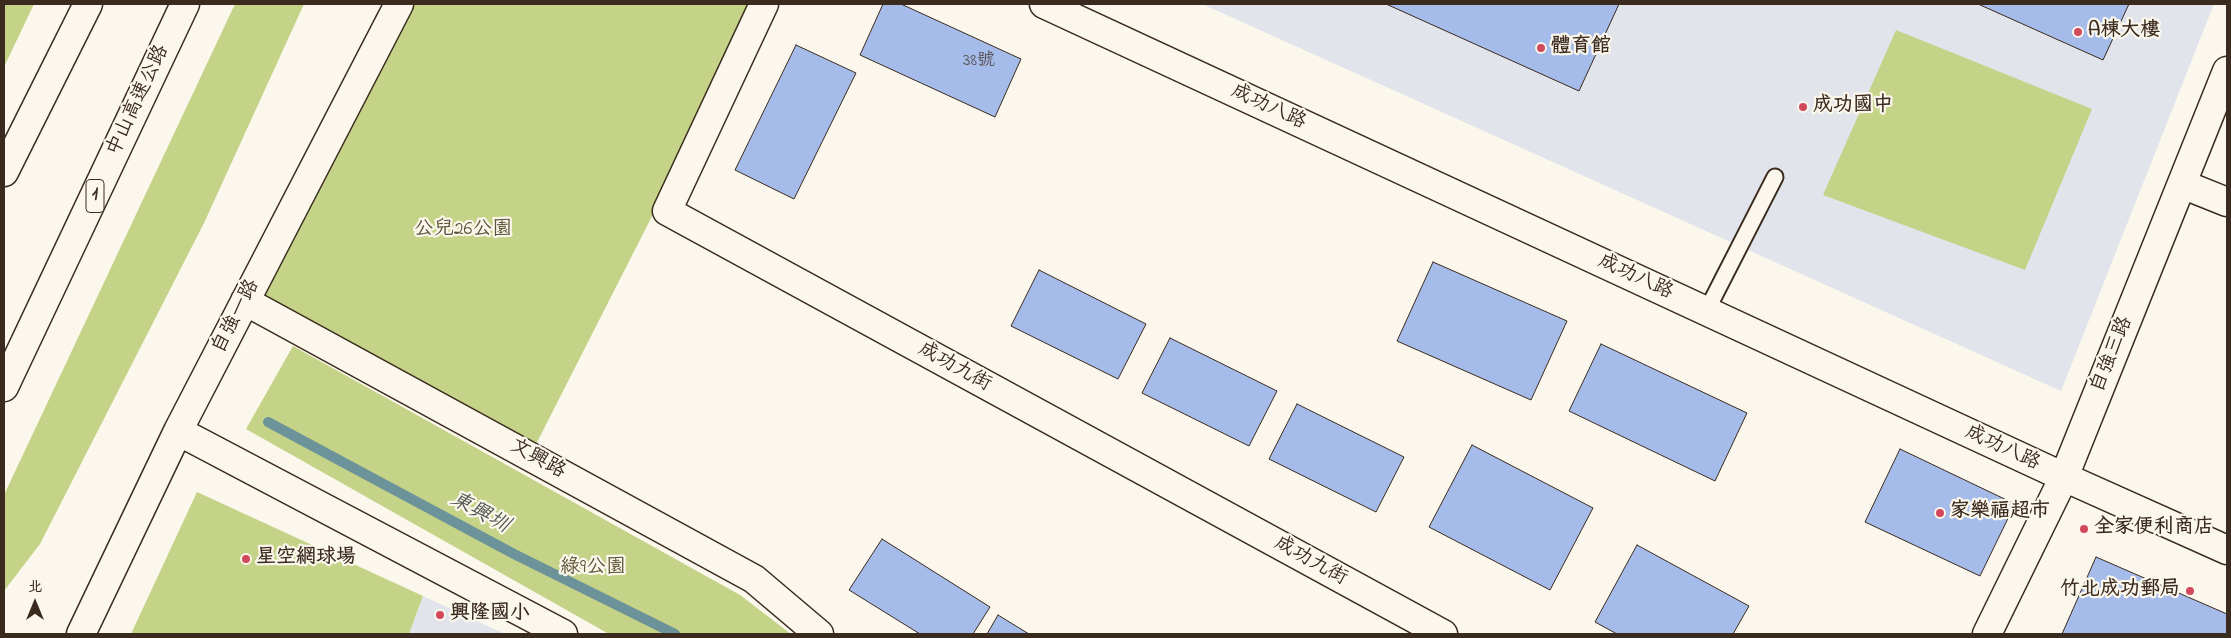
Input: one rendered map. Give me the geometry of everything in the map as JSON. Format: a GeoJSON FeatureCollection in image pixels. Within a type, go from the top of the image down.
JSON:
{"type":"FeatureCollection","features":[{"type":"Feature","properties":{"kind":"main road"},"geometry":{"type":"LineString","coordinates":[[4,172],[88,4]]}},
{"type":"Feature","properties":{"kind":"main road","name":"中山高速公路"},"geometry":{"type":"LineString","coordinates":[[4,387],[185,4]]}},
{"type":"Feature","properties":{"kind":"main road","name":"自強一路"},"geometry":{"type":"LineString","coordinates":[[81,634],[178,431],[399,4]]}},
{"type":"Feature","properties":{"kind":"main road","name":"成功九街"},"geometry":{"type":"LineString","coordinates":[[764,4],[666,211],[1443,634]]}},
{"type":"Feature","properties":{"kind":"main road","name":"成功八路"},"geometry":{"type":"LineString","coordinates":[[1044,4],[2064,478],[2227,550]]}},
{"type":"Feature","properties":{"kind":"main road","name":"自強三路"},"geometry":{"type":"LineString","coordinates":[[1987,634],[2064,478],[2227,71]]}},
{"type":"Feature","properties":{"kind":"main road"},"geometry":{"type":"LineString","coordinates":[[2182,184],[2227,202]]}},
{"type":"Feature","properties":{"kind":"main road","name":"文興路"},"geometry":{"type":"LineString","coordinates":[[245,301],[754,579],[819,634]]}},
{"type":"Feature","properties":{"kind":"main road"},"geometry":{"type":"LineString","coordinates":[[178,431],[563,634]]}},
{"type":"Feature","properties":{"kind":"lane"},"geometry":{"type":"LineString","coordinates":[[1706,312],[1775,177]]}},
{"type":"Feature","properties":{"kind":"shaded area","name":"成功國中"},"geometry":{"type":"Polygon","coordinates":[[[1202,4],[2214,4],[2061,391],[1202,4]]]}},
{"type":"Feature","properties":{"kind":"shaded area","name":"興隆國小"},"geometry":{"type":"Polygon","coordinates":[[[423,596],[505,634],[409,634],[423,596]]]}},
{"type":"Feature","properties":{"kind":"green space"},"geometry":{"type":"Polygon","coordinates":[[[4,4],[34,4],[4,67],[4,4]]]}},
{"type":"Feature","properties":{"kind":"green space"},"geometry":{"type":"Polygon","coordinates":[[[235,4],[304,4],[204,223],[40,544],[4,591],[4,495],[235,4]]]}},
{"type":"Feature","properties":{"kind":"green space","name":"公兒26公園"},"geometry":{"type":"Polygon","coordinates":[[[399,4],[760,4],[530,456],[245,301],[399,4]]]}},
{"type":"Feature","properties":{"kind":"green space"},"geometry":{"type":"Polygon","coordinates":[[[1896,30],[2092,109],[2025,270],[1823,195],[1896,30]]]}},
{"type":"Feature","properties":{"kind":"green space","name":"綠9公園"},"geometry":{"type":"Polygon","coordinates":[[[293,346],[740,595],[791,634],[609,634],[246,429],[293,346]]]}},
{"type":"Feature","properties":{"kind":"green space","name":"星空網球場"},"geometry":{"type":"Polygon","coordinates":[[[197,492],[423,596],[409,634],[131,634],[197,492]]]}},
{"type":"Feature","properties":{"kind":"building"},"geometry":{"type":"Polygon","coordinates":[[[883,4],[901,4],[1021,59],[995,117],[860,55],[883,4]]]}},
{"type":"Feature","properties":{"kind":"building","name":"體育館"},"geometry":{"type":"Polygon","coordinates":[[[1386,4],[1619,4],[1579,91],[1386,4]]]}},
{"type":"Feature","properties":{"kind":"building","name":"A棟大樓"},"geometry":{"type":"Polygon","coordinates":[[[1978,4],[2129,4],[2103,60],[1978,4]]]}},
{"type":"Feature","properties":{"kind":"building"},"geometry":{"type":"Polygon","coordinates":[[[796,45],[856,73],[794,199],[735,170],[796,45]]]}},
{"type":"Feature","properties":{"kind":"building"},"geometry":{"type":"Polygon","coordinates":[[[1433,262],[1567,321],[1531,400],[1397,341],[1433,262]]]}},
{"type":"Feature","properties":{"kind":"building"},"geometry":{"type":"Polygon","coordinates":[[[1039,270],[1146,324],[1118,379],[1011,326],[1039,270]]]}},
{"type":"Feature","properties":{"kind":"building"},"geometry":{"type":"Polygon","coordinates":[[[1170,338],[1277,391],[1249,446],[1142,393],[1170,338]]]}},
{"type":"Feature","properties":{"kind":"building"},"geometry":{"type":"Polygon","coordinates":[[[1601,344],[1747,413],[1715,481],[1569,411],[1601,344]]]}},
{"type":"Feature","properties":{"kind":"building"},"geometry":{"type":"Polygon","coordinates":[[[1297,404],[1404,457],[1376,512],[1269,459],[1297,404]]]}},
{"type":"Feature","properties":{"kind":"building"},"geometry":{"type":"Polygon","coordinates":[[[1472,445],[1593,508],[1550,590],[1429,527],[1472,445]]]}},
{"type":"Feature","properties":{"kind":"building","name":"家樂福超市"},"geometry":{"type":"Polygon","coordinates":[[[1900,449],[2015,504],[1980,576],[1865,522],[1900,449]]]}},
{"type":"Feature","properties":{"kind":"building"},"geometry":{"type":"Polygon","coordinates":[[[882,539],[990,607],[973,634],[920,634],[849,590],[882,539]]]}},
{"type":"Feature","properties":{"kind":"building"},"geometry":{"type":"Polygon","coordinates":[[[1637,545],[1749,606],[1733,634],[1617,634],[1595,622],[1637,545]]]}},
{"type":"Feature","properties":{"kind":"building"},"geometry":{"type":"Polygon","coordinates":[[[2096,557],[2227,614],[2227,634],[2062,634],[2096,557]]]}},
{"type":"Feature","properties":{"kind":"building"},"geometry":{"type":"Polygon","coordinates":[[[998,615],[1029,634],[987,634],[998,615]]]}},
{"type":"Feature","properties":{"kind":"waterway","name":"東興圳"},"geometry":{"type":"LineString","coordinates":[[268,422],[514,554],[675,634]]}},
{"type":"Feature","properties":{"kind":"place","name":"A棟大樓"},"geometry":{"type":"Point","coordinates":[2078,32]}},
{"type":"Feature","properties":{"kind":"place","name":"體育館"},"geometry":{"type":"Point","coordinates":[1541,48]}},
{"type":"Feature","properties":{"kind":"place","name":"成功國中"},"geometry":{"type":"Point","coordinates":[1803,107]}},
{"type":"Feature","properties":{"kind":"place","name":"家樂福超市"},"geometry":{"type":"Point","coordinates":[1940,513]}},
{"type":"Feature","properties":{"kind":"place","name":"全家便利商店"},"geometry":{"type":"Point","coordinates":[2084,529]}},
{"type":"Feature","properties":{"kind":"place","name":"星空網球場"},"geometry":{"type":"Point","coordinates":[246,559]}},
{"type":"Feature","properties":{"kind":"place","name":"竹北成功郵局"},"geometry":{"type":"Point","coordinates":[2190,591]}},
{"type":"Feature","properties":{"kind":"place","name":"興隆國小"},"geometry":{"type":"Point","coordinates":[440,615]}}]}
